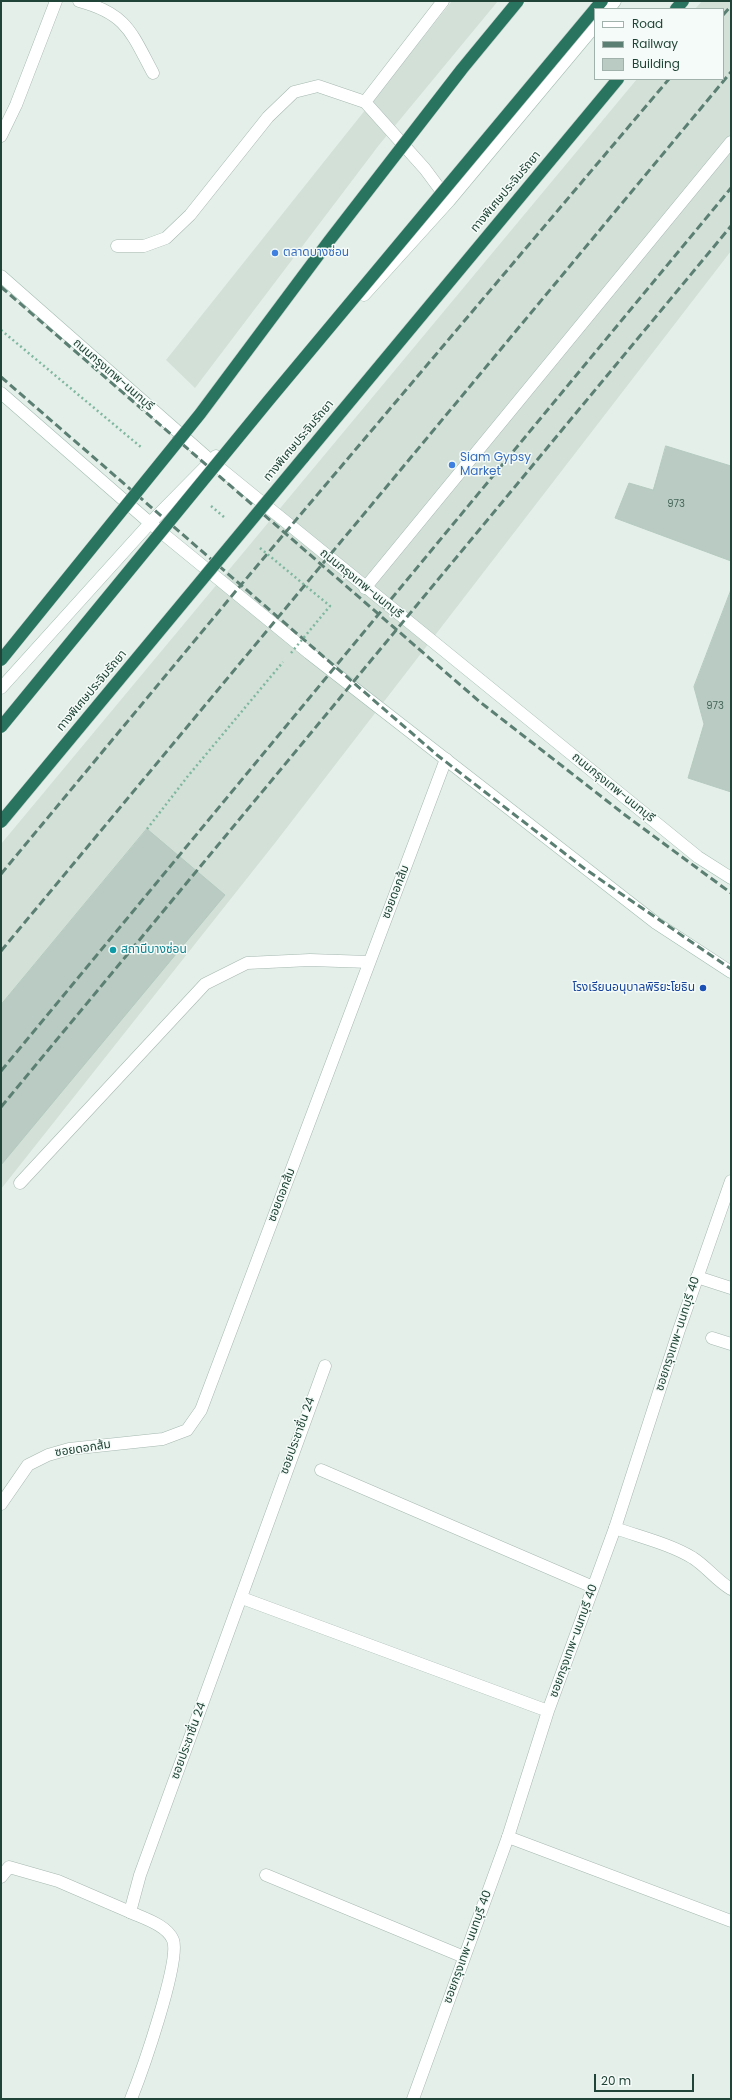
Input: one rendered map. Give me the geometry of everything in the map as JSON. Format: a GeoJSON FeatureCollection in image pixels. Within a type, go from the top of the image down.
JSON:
{"type":"FeatureCollection","features":[{"type":"Feature","properties":{"kind":"highway"},"geometry":{"type":"LineString","coordinates":[[1,660],[200,414],[462,69],[518,1]]}},
{"type":"Feature","properties":{"kind":"highway"},"geometry":{"type":"LineString","coordinates":[[1,727],[269,400],[594,11]]}},
{"type":"Feature","properties":{"kind":"highway","name":"ทางพิเศษประจิมรัถยา"},"geometry":{"type":"LineString","coordinates":[[1,822],[617,80]]}},
{"type":"Feature","properties":{"kind":"street"},"geometry":{"type":"LineString","coordinates":[[1,136],[16,105],[56,1]]}},
{"type":"Feature","properties":{"kind":"street"},"geometry":{"type":"LineString","coordinates":[[79,1],[100,7],[118,18],[131,33],[153,73]]}},
{"type":"Feature","properties":{"kind":"street"},"geometry":{"type":"LineString","coordinates":[[365,102],[443,1]]}},
{"type":"Feature","properties":{"kind":"street"},"geometry":{"type":"LineString","coordinates":[[1,688],[150,523],[211,461],[449,202],[594,27]]}},
{"type":"Feature","properties":{"kind":"street"},"geometry":{"type":"LineString","coordinates":[[118,246],[144,246],[166,238],[190,215],[268,118],[294,92],[318,86],[365,102],[425,169],[449,202]]}},
{"type":"Feature","properties":{"kind":"street"},"geometry":{"type":"LineString","coordinates":[[365,588],[731,142]]}},
{"type":"Feature","properties":{"kind":"street","name":"ถนนกรุงเทพ-นนทบุรี"},"geometry":{"type":"LineString","coordinates":[[1,276],[211,461],[365,588],[698,857],[731,878]]}},
{"type":"Feature","properties":{"kind":"street"},"geometry":{"type":"LineString","coordinates":[[1,393],[150,523],[309,653],[656,923],[731,972]]}},
{"type":"Feature","properties":{"kind":"street","name":"ซอยดอกส้ม"},"geometry":{"type":"LineString","coordinates":[[1,1504],[28,1465],[48,1455],[68,1449],[163,1439],[187,1430],[201,1410],[446,759]]}},
{"type":"Feature","properties":{"kind":"street"},"geometry":{"type":"LineString","coordinates":[[20,1183],[205,984],[247,963],[310,960],[369,962]]}},
{"type":"Feature","properties":{"kind":"street","name":"ซอยกรุงเทพ-นนทบุรี 40"},"geometry":{"type":"LineString","coordinates":[[413,2099],[508,1837],[548,1711],[615,1528],[697,1277],[731,1181]]}},
{"type":"Feature","properties":{"kind":"street"},"geometry":{"type":"LineString","coordinates":[[697,1277],[731,1288]]}},
{"type":"Feature","properties":{"kind":"street"},"geometry":{"type":"LineString","coordinates":[[712,1338],[731,1344]]}},
{"type":"Feature","properties":{"kind":"street","name":"ซอยประชาชื่น 24"},"geometry":{"type":"LineString","coordinates":[[130,1912],[140,1875],[242,1598],[284,1473],[325,1366]]}},
{"type":"Feature","properties":{"kind":"street"},"geometry":{"type":"LineString","coordinates":[[321,1470],[593,1587]]}},
{"type":"Feature","properties":{"kind":"street"},"geometry":{"type":"LineString","coordinates":[[615,1528],[669,1547],[693,1558],[720,1582],[731,1589]]}},
{"type":"Feature","properties":{"kind":"street"},"geometry":{"type":"LineString","coordinates":[[242,1598],[548,1711]]}},
{"type":"Feature","properties":{"kind":"street"},"geometry":{"type":"LineString","coordinates":[[508,1837],[731,1922]]}},
{"type":"Feature","properties":{"kind":"street"},"geometry":{"type":"LineString","coordinates":[[1,1877],[10,1867],[58,1881],[130,1912],[162,1928],[172,1938],[175,1946],[168,1983],[131,2099]]}},
{"type":"Feature","properties":{"kind":"street"},"geometry":{"type":"LineString","coordinates":[[266,1875],[464,1957]]}},
{"type":"Feature","properties":{"kind":"path"},"geometry":{"type":"LineString","coordinates":[[147,829],[188,776],[291,653]]}},
{"type":"Feature","properties":{"kind":"shaded area","name":"ตลาดบางซ่อน"},"geometry":{"type":"Polygon","coordinates":[[[452,1],[498,1],[379,145],[195,388],[166,360],[452,1]]]}},
{"type":"Feature","properties":{"kind":"shaded area"},"geometry":{"type":"Polygon","coordinates":[[[702,1],[731,1],[731,251],[275,843],[1,1189],[1,844],[636,80],[724,80],[724,8],[696,8],[702,1]]]}},
{"type":"Feature","properties":{"kind":"building"},"geometry":{"type":"Polygon","coordinates":[[[666,446],[731,466],[731,561],[615,518],[629,483],[653,490],[666,446]]]}},
{"type":"Feature","properties":{"kind":"building"},"geometry":{"type":"Polygon","coordinates":[[[731,590],[731,792],[688,778],[704,724],[694,687],[731,590]]]}},
{"type":"Feature","properties":{"kind":"building","name":"สถานีบางซ่อน"},"geometry":{"type":"Polygon","coordinates":[[[147,829],[225,895],[1,1165],[1,1005],[147,829]]]}},
{"type":"Feature","properties":{"kind":"railway"},"geometry":{"type":"LineString","coordinates":[[724,14],[731,6]]}},
{"type":"Feature","properties":{"kind":"railway"},"geometry":{"type":"LineString","coordinates":[[1,951],[731,72]]}},
{"type":"Feature","properties":{"kind":"railway"},"geometry":{"type":"LineString","coordinates":[[1,874],[235,592],[668,80]]}},
{"type":"Feature","properties":{"kind":"railway"},"geometry":{"type":"LineString","coordinates":[[1,1071],[731,188]]}},
{"type":"Feature","properties":{"kind":"railway"},"geometry":{"type":"LineString","coordinates":[[1,1107],[731,226]]}},
{"type":"Feature","properties":{"kind":"railway"},"geometry":{"type":"LineString","coordinates":[[1,287],[480,702],[625,815],[731,893]]}},
{"type":"Feature","properties":{"kind":"railway"},"geometry":{"type":"LineString","coordinates":[[1,377],[437,755],[585,869],[731,969]]}},
{"type":"Feature","properties":{"kind":"place","name":"ตลาดบางซ่อน"},"geometry":{"type":"Point","coordinates":[275,253]}},
{"type":"Feature","properties":{"kind":"place","name":"Siam Gypsy Market"},"geometry":{"type":"Point","coordinates":[452,465]}},
{"type":"Feature","properties":{"kind":"place","name":"สถานีบางซ่อน"},"geometry":{"type":"Point","coordinates":[113,950]}},
{"type":"Feature","properties":{"kind":"place","name":"โรงเรียนอนุบาลพิริยะโยธิน"},"geometry":{"type":"Point","coordinates":[703,988]}}]}
